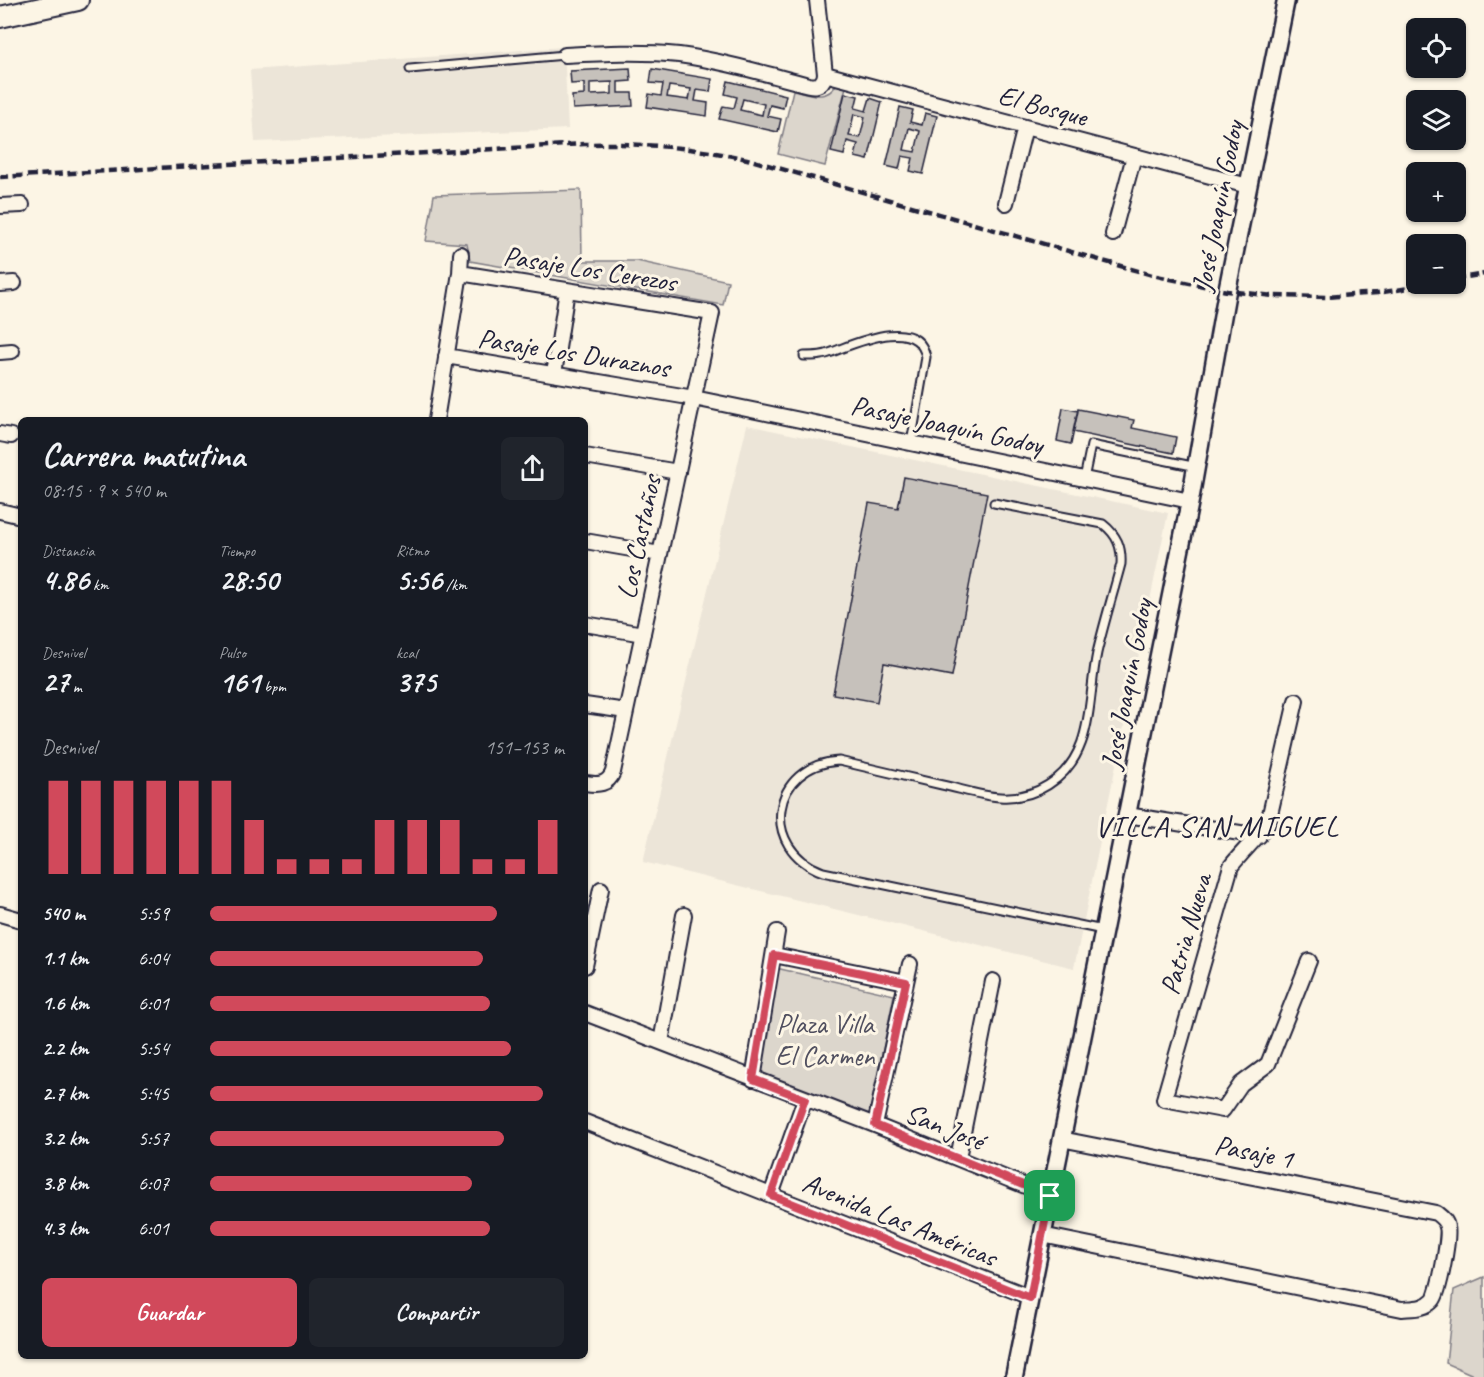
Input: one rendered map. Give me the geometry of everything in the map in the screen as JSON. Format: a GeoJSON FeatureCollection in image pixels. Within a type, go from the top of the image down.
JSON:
{"type":"FeatureCollection","features":[{"type":"Feature","properties":{"kind":"main road"},"geometry":{"type":"LineString","coordinates":[[0,17],[78,0]]}},
{"type":"Feature","properties":{"kind":"street"},"geometry":{"type":"LineString","coordinates":[[565,55],[628,52],[680,55],[730,64],[813,86],[818,85],[824,81],[825,74],[817,0]]}},
{"type":"Feature","properties":{"kind":"street","name":"José Joaquín Godoy"},"geometry":{"type":"LineString","coordinates":[[1014,1377],[1197,467],[1227,291],[1286,0]]}},
{"type":"Feature","properties":{"kind":"street","name":"El Bosque"},"geometry":{"type":"LineString","coordinates":[[825,74],[1248,186]]}},
{"type":"Feature","properties":{"kind":"street"},"geometry":{"type":"LineString","coordinates":[[1006,203],[1026,127]]}},
{"type":"Feature","properties":{"kind":"street"},"geometry":{"type":"LineString","coordinates":[[1113,234],[1134,156]]}},
{"type":"Feature","properties":{"kind":"street"},"geometry":{"type":"LineString","coordinates":[[0,206],[22,205]]}},
{"type":"Feature","properties":{"kind":"street"},"geometry":{"type":"LineString","coordinates":[[437,417],[460,273],[460,254]]}},
{"type":"Feature","properties":{"kind":"street","name":"Pasaje Los Cerezos"},"geometry":{"type":"LineString","coordinates":[[460,273],[712,313]]}},
{"type":"Feature","properties":{"kind":"street"},"geometry":{"type":"LineString","coordinates":[[554,374],[567,290]]}},
{"type":"Feature","properties":{"kind":"street","name":"Los Castaños"},"geometry":{"type":"LineString","coordinates":[[588,783],[602,784],[609,780],[613,772],[712,313]]}},
{"type":"Feature","properties":{"kind":"street","name":"Pasaje Los Duraznos"},"geometry":{"type":"LineString","coordinates":[[447,356],[693,398]]}},
{"type":"Feature","properties":{"kind":"street","name":"Pasaje Joaquín Godoy"},"geometry":{"type":"LineString","coordinates":[[693,398],[1190,501]]}},
{"type":"Feature","properties":{"kind":"street"},"geometry":{"type":"LineString","coordinates":[[588,456],[678,471]]}},
{"type":"Feature","properties":{"kind":"street"},"geometry":{"type":"LineString","coordinates":[[0,511],[18,515]]}},
{"type":"Feature","properties":{"kind":"street"},"geometry":{"type":"LineString","coordinates":[[588,542],[660,554]]}},
{"type":"Feature","properties":{"kind":"street"},"geometry":{"type":"LineString","coordinates":[[588,625],[643,634]]}},
{"type":"Feature","properties":{"kind":"street","name":"Patria Nueva"},"geometry":{"type":"LineString","coordinates":[[1296,701],[1268,823],[1231,867],[1164,1099],[1223,1110],[1241,1084],[1268,1064],[1309,961]]}},
{"type":"Feature","properties":{"kind":"street"},"geometry":{"type":"LineString","coordinates":[[588,705],[626,711]]}},
{"type":"Feature","properties":{"kind":"street"},"geometry":{"type":"LineString","coordinates":[[1127,815],[1259,836]]}},
{"type":"Feature","properties":{"kind":"street"},"geometry":{"type":"LineString","coordinates":[[588,952],[601,889]]}},
{"type":"Feature","properties":{"kind":"street"},"geometry":{"type":"LineString","coordinates":[[0,914],[18,919]]}},
{"type":"Feature","properties":{"kind":"street"},"geometry":{"type":"LineString","coordinates":[[661,1042],[684,915]]}},
{"type":"Feature","properties":{"kind":"street"},"geometry":{"type":"LineString","coordinates":[[753,1079],[777,932]]}},
{"type":"Feature","properties":{"kind":"street"},"geometry":{"type":"LineString","coordinates":[[774,955],[906,982]]}},
{"type":"Feature","properties":{"kind":"street"},"geometry":{"type":"LineString","coordinates":[[875,1125],[910,964]]}},
{"type":"Feature","properties":{"kind":"street"},"geometry":{"type":"LineString","coordinates":[[958,1158],[993,981]]}},
{"type":"Feature","properties":{"kind":"street","name":"San José"},"geometry":{"type":"LineString","coordinates":[[588,1013],[1050,1196]]}},
{"type":"Feature","properties":{"kind":"street"},"geometry":{"type":"LineString","coordinates":[[771,1195],[805,1099]]}},
{"type":"Feature","properties":{"kind":"street","name":"Avenida Las Américas"},"geometry":{"type":"LineString","coordinates":[[588,1123],[1030,1298]]}},
{"type":"Feature","properties":{"kind":"street","name":"Pasaje 1"},"geometry":{"type":"LineString","coordinates":[[1042,1236],[1402,1308],[1421,1308],[1435,1298],[1447,1244],[1446,1221],[1436,1213],[1062,1139]]}},
{"type":"Feature","properties":{"kind":"lane"},"geometry":{"type":"LineString","coordinates":[[410,69],[565,55]]}},
{"type":"Feature","properties":{"kind":"lane"},"geometry":{"type":"LineString","coordinates":[[804,356],[822,355],[885,334],[904,336],[919,343],[926,357],[911,443]]}},
{"type":"Feature","properties":{"kind":"lane"},"geometry":{"type":"LineString","coordinates":[[1084,479],[1091,445],[1197,467]]}},
{"type":"Feature","properties":{"kind":"lane"},"geometry":{"type":"LineString","coordinates":[[994,503],[1103,524],[1118,542],[1120,564],[1097,654],[1085,735],[1076,757],[1069,767],[1050,784],[1014,797],[987,795],[839,761],[820,764],[802,773],[789,788],[782,807],[781,828],[795,856],[823,872],[1104,930]]}},
{"type":"Feature","properties":{"kind":"shaded area"},"geometry":{"type":"Polygon","coordinates":[[[564,47],[568,129],[255,142],[250,70],[564,47]]]}},
{"type":"Feature","properties":{"kind":"shaded area"},"geometry":{"type":"Polygon","coordinates":[[[747,425],[1168,513],[1074,968],[643,862],[747,425]]]}},
{"type":"Feature","properties":{"kind":"green space"},"geometry":{"type":"Polygon","coordinates":[[[836,85],[846,87],[825,166],[778,154],[793,90],[822,95],[836,85]]]}},
{"type":"Feature","properties":{"kind":"green space"},"geometry":{"type":"Polygon","coordinates":[[[581,190],[582,261],[637,261],[728,281],[723,305],[470,261],[467,244],[426,241],[434,195],[581,190]]]}},
{"type":"Feature","properties":{"kind":"green space","name":"Plaza Villa El Carmen"},"geometry":{"type":"Polygon","coordinates":[[[776,968],[894,995],[869,1118],[755,1074],[776,968]]]}},
{"type":"Feature","properties":{"kind":"green space"},"geometry":{"type":"Polygon","coordinates":[[[1484,1277],[1484,1377],[1475,1377],[1446,1363],[1454,1290],[1484,1277]]]}},
{"type":"Feature","properties":{"kind":"building"},"geometry":{"type":"Polygon","coordinates":[[[630,68],[631,81],[618,82],[618,93],[632,93],[633,106],[573,109],[572,96],[584,95],[584,83],[571,84],[570,71],[630,68]],[[612,82],[590,83],[590,95],[612,94],[612,82]]]}},
{"type":"Feature","properties":{"kind":"building"},"geometry":{"type":"Polygon","coordinates":[[[652,69],[712,79],[710,92],[697,90],[695,101],[708,103],[707,116],[647,107],[649,94],[661,96],[663,84],[650,83],[652,69]],[[669,86],[667,97],[689,100],[691,89],[669,86]]]}},
{"type":"Feature","properties":{"kind":"building"},"geometry":{"type":"Polygon","coordinates":[[[728,81],[786,95],[783,108],[770,105],[767,116],[781,119],[778,132],[719,119],[723,106],[734,108],[737,97],[725,94],[728,81]],[[743,99],[740,110],[762,115],[764,104],[743,99]]]}},
{"type":"Feature","properties":{"kind":"building"},"geometry":{"type":"Polygon","coordinates":[[[845,93],[858,96],[855,108],[866,111],[870,98],[882,102],[868,160],[855,157],[858,144],[847,141],[844,155],[831,152],[845,93]],[[854,114],[849,136],[860,138],[865,117],[854,114]]]}},
{"type":"Feature","properties":{"kind":"building"},"geometry":{"type":"Polygon","coordinates":[[[900,107],[913,110],[910,122],[922,125],[925,113],[937,116],[923,174],[910,171],[913,158],[902,156],[899,169],[886,166],[900,107]],[[909,128],[904,150],[915,152],[920,131],[909,128]]]}},
{"type":"Feature","properties":{"kind":"building"},"geometry":{"type":"Polygon","coordinates":[[[1063,408],[1078,411],[1071,444],[1057,441],[1063,408]]]}},
{"type":"Feature","properties":{"kind":"building"},"geometry":{"type":"Polygon","coordinates":[[[1078,409],[1134,420],[1132,428],[1176,437],[1173,453],[1073,432],[1078,409]]]}},
{"type":"Feature","properties":{"kind":"building"},"geometry":{"type":"Polygon","coordinates":[[[904,477],[987,493],[952,676],[884,663],[877,702],[833,694],[869,503],[898,508],[904,477]]]}},
{"type":"Feature","properties":{"kind":"railway"},"geometry":{"type":"LineString","coordinates":[[0,177],[584,144],[666,147],[706,151],[747,159],[1152,275],[1227,291],[1274,296],[1326,297],[1406,288]]}},
{"type":"Feature","properties":{"kind":"railway"},"geometry":{"type":"LineString","coordinates":[[1466,277],[1484,274]]}},
{"type":"Feature","properties":{"kind":"district","name":"VILLA SAN MIGUEL"},"geometry":{"type":"Point","coordinates":[1217,826]}},
{"type":"Feature","properties":{"kind":"route"},"geometry":{"type":"LineString","coordinates":[[774,955],[906,982],[875,1125],[1050,1196],[1030,1298],[771,1195],[805,1099],[753,1079],[774,955]]}}]}
